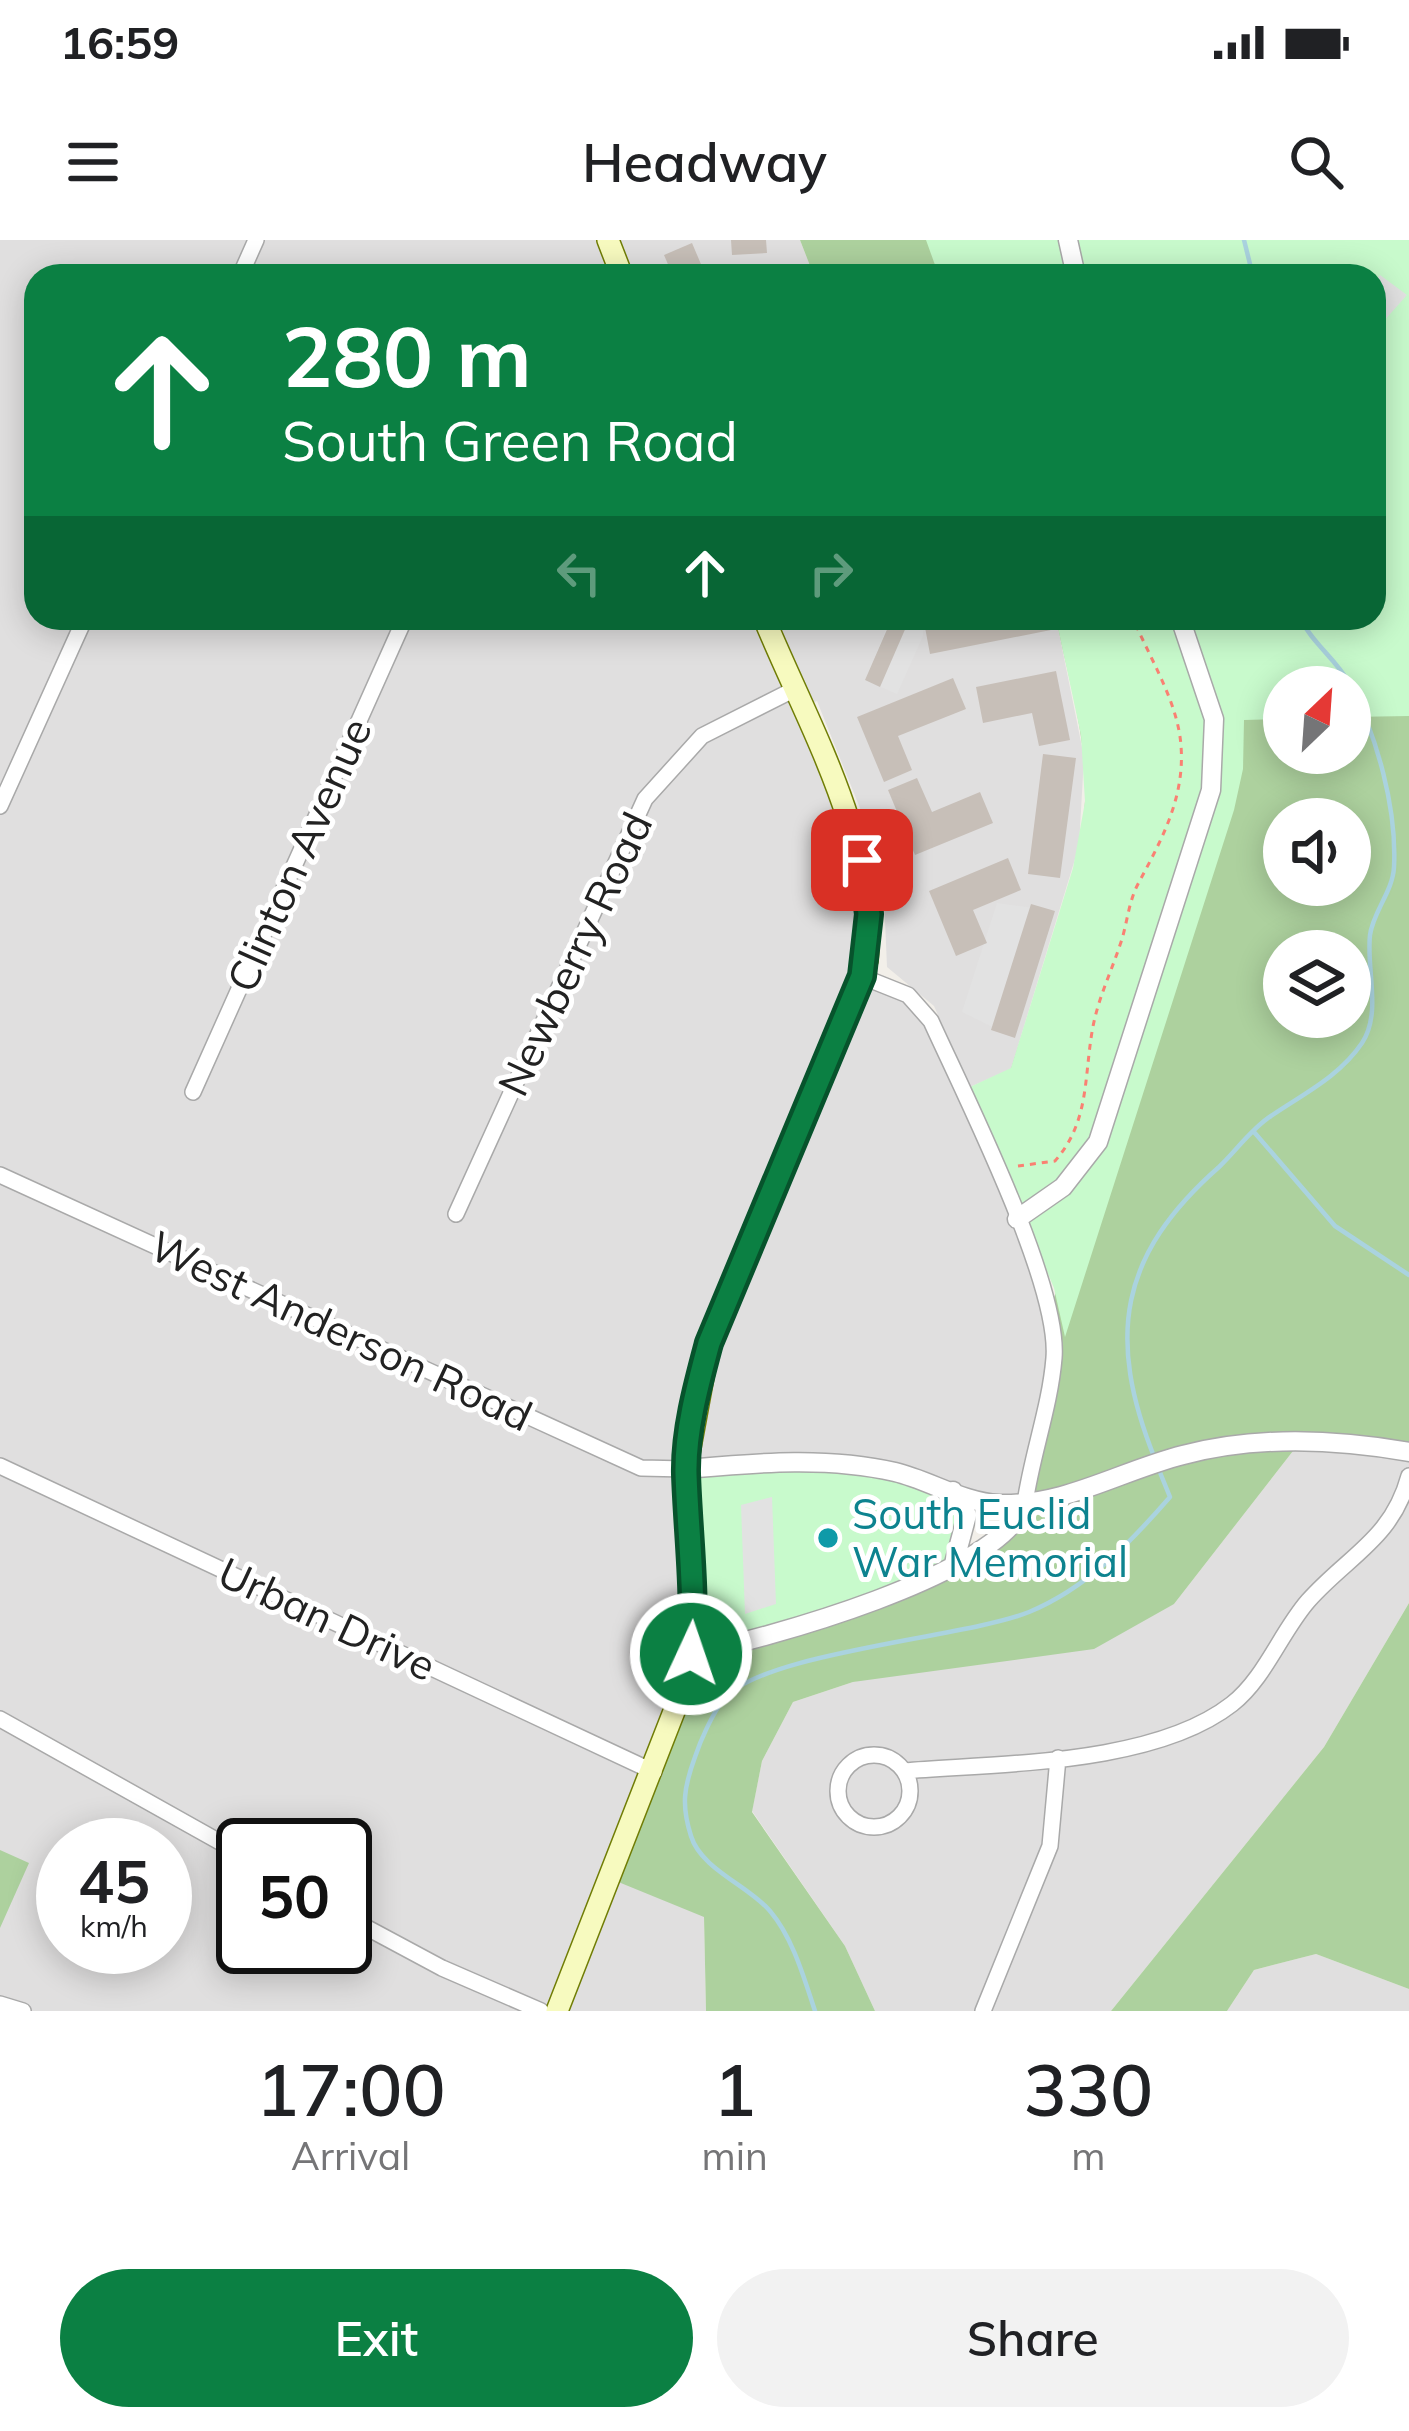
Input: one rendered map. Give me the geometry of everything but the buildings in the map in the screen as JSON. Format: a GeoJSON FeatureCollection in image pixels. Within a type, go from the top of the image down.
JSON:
{"type":"FeatureCollection","features":[{"type":"Feature","properties":{"kind":"main road"},"geometry":{"type":"LineString","coordinates":[[557,2011],[654,1772],[691,1654],[694,1583],[686,1469],[709,1343],[862,976],[869,914],[862,860],[769,630]]}},
{"type":"Feature","properties":{"kind":"street"},"geometry":{"type":"LineString","coordinates":[[0,806],[80,630]]}},
{"type":"Feature","properties":{"kind":"street","name":"Clinton Avenue"},"geometry":{"type":"LineString","coordinates":[[193,1092],[401,630]]}},
{"type":"Feature","properties":{"kind":"street"},"geometry":{"type":"LineString","coordinates":[[1017,1219],[1063,1187],[1098,1142],[1211,790],[1214,718],[1184,630]]}},
{"type":"Feature","properties":{"kind":"street","name":"Newberry Road"},"geometry":{"type":"LineString","coordinates":[[456,1214],[645,799],[702,736],[793,690]]}},
{"type":"Feature","properties":{"kind":"street"},"geometry":{"type":"LineString","coordinates":[[691,1654],[754,1640],[909,1588],[953,1567],[1011,1526],[1025,1503],[1054,1334],[1017,1219],[925,1010],[908,995],[862,976]]}},
{"type":"Feature","properties":{"kind":"street","name":"West Anderson Road"},"geometry":{"type":"LineString","coordinates":[[0,1175],[641,1468],[686,1469]]}},
{"type":"Feature","properties":{"kind":"street"},"geometry":{"type":"LineString","coordinates":[[686,1469],[827,1462],[898,1473],[983,1502],[1025,1503],[1183,1455],[1300,1442],[1409,1452]]}},
{"type":"Feature","properties":{"kind":"street","name":"Urban Drive"},"geometry":{"type":"LineString","coordinates":[[0,1466],[654,1772]]}},
{"type":"Feature","properties":{"kind":"street"},"geometry":{"type":"LineString","coordinates":[[904,1771],[908,1804],[892,1822],[867,1826],[841,1806],[841,1776],[856,1759],[886,1757],[904,1771],[1058,1758],[1192,1731],[1236,1701],[1306,1604],[1390,1525],[1409,1476]]}},
{"type":"Feature","properties":{"kind":"street"},"geometry":{"type":"LineString","coordinates":[[953,1491],[967,1515],[953,1567]]}},
{"type":"Feature","properties":{"kind":"street"},"geometry":{"type":"LineString","coordinates":[[0,1719],[216,1840]]}},
{"type":"Feature","properties":{"kind":"street"},"geometry":{"type":"LineString","coordinates":[[983,2011],[1050,1846],[1058,1758]]}},
{"type":"Feature","properties":{"kind":"street"},"geometry":{"type":"LineString","coordinates":[[372,1930],[442,1968],[541,2011]]}},
{"type":"Feature","properties":{"kind":"street"},"geometry":{"type":"LineString","coordinates":[[0,2004],[23,2011]]}},
{"type":"Feature","properties":{"kind":"path"},"geometry":{"type":"LineString","coordinates":[[998,1173],[1054,1161],[1076,1128],[1090,1087],[1092,1033],[1102,988],[1136,886],[1162,844],[1177,798],[1181,747],[1172,703],[1139,630]]}},
{"type":"Feature","properties":{"kind":"shaded area"},"geometry":{"type":"Polygon","coordinates":[[[0,240],[800,240],[809,264],[24,264],[24,630],[1058,630],[1084,757],[1079,846],[1011,1069],[970,1087],[934,1006],[887,967],[876,848],[817,701],[801,708],[854,835],[863,976],[917,1002],[1017,1219],[1054,1334],[1025,1503],[863,1465],[704,1917],[706,2011],[0,2011],[0,240]]]}},
{"type":"Feature","properties":{"kind":"shaded area"},"geometry":{"type":"Polygon","coordinates":[[[1386,279],[1407,295],[1386,319],[1386,279]]]}},
{"type":"Feature","properties":{"kind":"shaded area"},"geometry":{"type":"Polygon","coordinates":[[[886,630],[923,630],[897,694],[865,680],[886,630]]]}},
{"type":"Feature","properties":{"kind":"shaded area"},"geometry":{"type":"Polygon","coordinates":[[[997,903],[1055,911],[1015,1038],[962,1012],[997,903]]]}},
{"type":"Feature","properties":{"kind":"shaded area"},"geometry":{"type":"Polygon","coordinates":[[[1300,1442],[1409,1452],[1409,1603],[1324,1747],[1111,2011],[875,2011],[845,1946],[752,1811],[762,1761],[793,1702],[853,1682],[1174,1604],[1300,1442]]]}},
{"type":"Feature","properties":{"kind":"shaded area"},"geometry":{"type":"Polygon","coordinates":[[[772,1497],[776,1604],[745,1614],[741,1505],[772,1497]]]}},
{"type":"Feature","properties":{"kind":"shaded area"},"geometry":{"type":"Polygon","coordinates":[[[1316,1954],[1409,1989],[1409,2011],[1227,2011],[1254,1970],[1316,1954]]]}},
{"type":"Feature","properties":{"kind":"green space"},"geometry":{"type":"Polygon","coordinates":[[[800,240],[1409,240],[1409,1452],[1300,1442],[1174,1604],[1094,1649],[853,1682],[793,1702],[762,1761],[752,1812],[845,1946],[875,2011],[706,2011],[704,1917],[611,1879],[691,1654],[909,1588],[1016,1522],[1044,1410],[1049,1311],[1094,1191],[1011,1069],[1075,867],[1085,778],[1059,630],[1386,630],[1386,264],[809,264],[800,240]]]}},
{"type":"Feature","properties":{"kind":"green space"},"geometry":{"type":"Polygon","coordinates":[[[926,240],[1409,240],[1409,716],[1371,717],[1371,666],[1263,666],[1263,720],[1244,720],[1243,769],[1234,810],[1065,1337],[1054,1288],[970,1087],[1011,1068],[1073,868],[1085,802],[1081,735],[1059,630],[1386,630],[1386,264],[935,264],[926,240]]]}},
{"type":"Feature","properties":{"kind":"green space"},"geometry":{"type":"Polygon","coordinates":[[[863,1465],[962,1503],[953,1567],[691,1654],[686,1469],[863,1465]]]}},
{"type":"Feature","properties":{"kind":"green space"},"geometry":{"type":"Polygon","coordinates":[[[1409,1603],[1409,1989],[1316,1954],[1254,1970],[1227,2011],[1111,2011],[1324,1747],[1409,1603]]]}},
{"type":"Feature","properties":{"kind":"green space"},"geometry":{"type":"Polygon","coordinates":[[[0,1850],[29,1863],[0,1928],[0,1850]]]}},
{"type":"Feature","properties":{"kind":"waterway"},"geometry":{"type":"LineString","coordinates":[[1244,240],[1250,264]]}},
{"type":"Feature","properties":{"kind":"waterway"},"geometry":{"type":"LineString","coordinates":[[1155,1459],[1130,1374],[1127,1336],[1131,1300],[1142,1266],[1186,1200],[1264,1121],[1343,1066],[1362,1043],[1371,1018],[1370,935],[1394,867],[1388,797],[1359,703],[1338,666],[1308,630]]}},
{"type":"Feature","properties":{"kind":"waterway"},"geometry":{"type":"LineString","coordinates":[[1254,1132],[1335,1226],[1409,1275]]}},
{"type":"Feature","properties":{"kind":"waterway"},"geometry":{"type":"LineString","coordinates":[[815,2011],[778,1922],[761,1902],[715,1868],[691,1836],[686,1787],[700,1743],[719,1706],[744,1684],[778,1670],[999,1621],[1050,1602],[1106,1563],[1170,1497],[1159,1470]]}},
{"type":"Feature","properties":{"kind":"place","name":"South Euclid War Memorial"},"geometry":{"type":"Point","coordinates":[828,1538]}},
{"type":"Feature","properties":{"kind":"route"},"geometry":{"type":"LineString","coordinates":[[691,1654],[694,1583],[686,1469],[698,1386],[709,1343],[856,996],[869,941],[862,860]]}}]}
